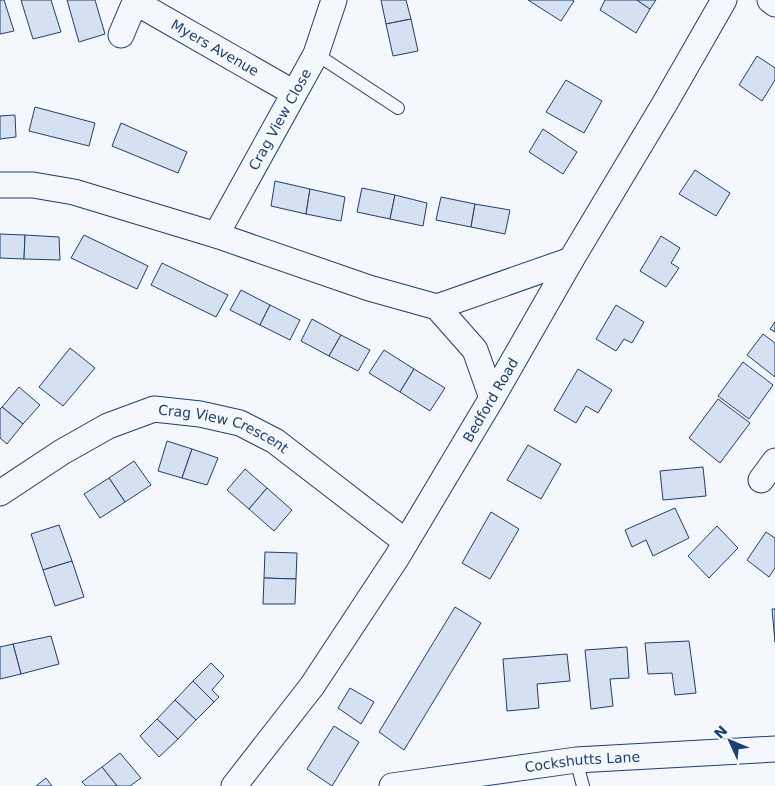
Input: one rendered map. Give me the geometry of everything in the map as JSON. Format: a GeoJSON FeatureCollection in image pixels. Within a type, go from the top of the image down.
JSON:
{"type":"FeatureCollection","features":[{"type":"Feature","properties":{"kind":"street","name":"Crag View Close"},"geometry":{"type":"LineString","coordinates":[[216,234],[316,54],[334,0]]}},
{"type":"Feature","properties":{"kind":"street","name":"Bedford Road"},"geometry":{"type":"LineString","coordinates":[[234,786],[312,686],[406,542],[492,398],[571,260],[666,103],[724,0]]}},
{"type":"Feature","properties":{"kind":"street"},"geometry":{"type":"LineString","coordinates":[[770,0],[775,4]]}},
{"type":"Feature","properties":{"kind":"street","name":"Myers Avenue"},"geometry":{"type":"LineString","coordinates":[[121,35],[135,1],[294,94]]}},
{"type":"Feature","properties":{"kind":"street"},"geometry":{"type":"LineString","coordinates":[[0,186],[32,185],[74,192],[216,234],[369,288],[437,307],[475,350],[492,398]]}},
{"type":"Feature","properties":{"kind":"street"},"geometry":{"type":"LineString","coordinates":[[437,307],[571,260]]}},
{"type":"Feature","properties":{"kind":"street","name":"Crag View Crescent"},"geometry":{"type":"LineString","coordinates":[[0,493],[62,452],[108,426],[154,409],[200,414],[240,423],[274,441],[406,542]]}},
{"type":"Feature","properties":{"kind":"street","name":"Cockshutts Lane"},"geometry":{"type":"LineString","coordinates":[[392,786],[576,760],[775,749]]}},
{"type":"Feature","properties":{"kind":"lane"},"geometry":{"type":"LineString","coordinates":[[316,54],[398,108]]}},
{"type":"Feature","properties":{"kind":"lane"},"geometry":{"type":"LineString","coordinates":[[576,760],[582,786]]}},
{"type":"Feature","properties":{"kind":"building"},"geometry":{"type":"Polygon","coordinates":[[[0,0],[4,0],[14,31],[0,34],[0,0]]]}},
{"type":"Feature","properties":{"kind":"building"},"geometry":{"type":"Polygon","coordinates":[[[21,0],[51,0],[61,32],[33,39],[21,0]]]}},
{"type":"Feature","properties":{"kind":"building"},"geometry":{"type":"Polygon","coordinates":[[[67,0],[95,0],[105,34],[79,42],[67,0]]]}},
{"type":"Feature","properties":{"kind":"building"},"geometry":{"type":"Polygon","coordinates":[[[381,0],[406,0],[411,19],[386,24],[381,0]]]}},
{"type":"Feature","properties":{"kind":"building"},"geometry":{"type":"Polygon","coordinates":[[[528,0],[572,0],[574,1],[561,21],[528,0]]]}},
{"type":"Feature","properties":{"kind":"building"},"geometry":{"type":"Polygon","coordinates":[[[605,0],[637,0],[650,9],[636,33],[600,10],[605,0]]]}},
{"type":"Feature","properties":{"kind":"building"},"geometry":{"type":"Polygon","coordinates":[[[637,0],[656,0],[650,9],[637,0]]]}},
{"type":"Feature","properties":{"kind":"building"},"geometry":{"type":"Polygon","coordinates":[[[411,19],[418,51],[393,56],[386,24],[411,19]]]}},
{"type":"Feature","properties":{"kind":"building"},"geometry":{"type":"Polygon","coordinates":[[[757,56],[775,68],[775,80],[762,101],[739,85],[757,56]]]}},
{"type":"Feature","properties":{"kind":"building"},"geometry":{"type":"Polygon","coordinates":[[[566,80],[602,101],[584,133],[546,112],[566,80]]]}},
{"type":"Feature","properties":{"kind":"building"},"geometry":{"type":"Polygon","coordinates":[[[35,107],[95,123],[89,146],[29,131],[35,107]]]}},
{"type":"Feature","properties":{"kind":"building"},"geometry":{"type":"Polygon","coordinates":[[[15,115],[16,137],[0,139],[0,116],[15,115]]]}},
{"type":"Feature","properties":{"kind":"building"},"geometry":{"type":"Polygon","coordinates":[[[121,123],[187,152],[178,173],[112,146],[121,123]]]}},
{"type":"Feature","properties":{"kind":"building"},"geometry":{"type":"Polygon","coordinates":[[[543,129],[577,152],[563,174],[529,152],[543,129]]]}},
{"type":"Feature","properties":{"kind":"building"},"geometry":{"type":"Polygon","coordinates":[[[695,170],[730,193],[716,216],[679,194],[695,170]]]}},
{"type":"Feature","properties":{"kind":"building"},"geometry":{"type":"Polygon","coordinates":[[[275,181],[310,189],[306,214],[271,206],[275,181]]]}},
{"type":"Feature","properties":{"kind":"building"},"geometry":{"type":"Polygon","coordinates":[[[362,188],[395,195],[390,219],[357,212],[362,188]]]}},
{"type":"Feature","properties":{"kind":"building"},"geometry":{"type":"Polygon","coordinates":[[[310,189],[345,197],[341,221],[306,214],[310,189]]]}},
{"type":"Feature","properties":{"kind":"building"},"geometry":{"type":"Polygon","coordinates":[[[395,195],[427,203],[423,226],[390,219],[395,195]]]}},
{"type":"Feature","properties":{"kind":"building"},"geometry":{"type":"Polygon","coordinates":[[[441,197],[475,204],[471,227],[436,220],[441,197]]]}},
{"type":"Feature","properties":{"kind":"building"},"geometry":{"type":"Polygon","coordinates":[[[475,204],[510,210],[505,234],[471,227],[475,204]]]}},
{"type":"Feature","properties":{"kind":"building"},"geometry":{"type":"Polygon","coordinates":[[[0,234],[25,235],[24,259],[0,258],[0,234]]]}},
{"type":"Feature","properties":{"kind":"building"},"geometry":{"type":"Polygon","coordinates":[[[25,235],[59,237],[60,260],[24,259],[25,235]]]}},
{"type":"Feature","properties":{"kind":"building"},"geometry":{"type":"Polygon","coordinates":[[[84,235],[148,266],[137,289],[71,258],[84,235]]]}},
{"type":"Feature","properties":{"kind":"building"},"geometry":{"type":"Polygon","coordinates":[[[661,236],[680,248],[671,263],[679,268],[666,287],[640,271],[661,236]]]}},
{"type":"Feature","properties":{"kind":"building"},"geometry":{"type":"Polygon","coordinates":[[[162,263],[228,295],[216,317],[151,285],[162,263]]]}},
{"type":"Feature","properties":{"kind":"building"},"geometry":{"type":"Polygon","coordinates":[[[241,290],[270,305],[260,325],[230,310],[241,290]]]}},
{"type":"Feature","properties":{"kind":"building"},"geometry":{"type":"Polygon","coordinates":[[[270,305],[300,320],[290,340],[260,325],[270,305]]]}},
{"type":"Feature","properties":{"kind":"building"},"geometry":{"type":"Polygon","coordinates":[[[616,305],[644,322],[632,343],[624,339],[616,351],[596,339],[616,305]]]}},
{"type":"Feature","properties":{"kind":"building"},"geometry":{"type":"Polygon","coordinates":[[[312,319],[341,335],[329,356],[301,341],[312,319]]]}},
{"type":"Feature","properties":{"kind":"building"},"geometry":{"type":"Polygon","coordinates":[[[775,322],[775,332],[770,329],[775,322]]]}},
{"type":"Feature","properties":{"kind":"building"},"geometry":{"type":"Polygon","coordinates":[[[763,334],[775,343],[775,377],[747,355],[763,334]]]}},
{"type":"Feature","properties":{"kind":"building"},"geometry":{"type":"Polygon","coordinates":[[[341,335],[370,350],[358,371],[329,356],[341,335]]]}},
{"type":"Feature","properties":{"kind":"building"},"geometry":{"type":"Polygon","coordinates":[[[70,348],[95,368],[63,406],[39,387],[70,348]]]}},
{"type":"Feature","properties":{"kind":"building"},"geometry":{"type":"Polygon","coordinates":[[[384,350],[414,369],[400,392],[369,373],[384,350]]]}},
{"type":"Feature","properties":{"kind":"building"},"geometry":{"type":"Polygon","coordinates":[[[743,362],[773,385],[749,419],[718,396],[743,362]]]}},
{"type":"Feature","properties":{"kind":"building"},"geometry":{"type":"Polygon","coordinates":[[[414,369],[445,388],[430,411],[400,392],[414,369]]]}},
{"type":"Feature","properties":{"kind":"building"},"geometry":{"type":"Polygon","coordinates":[[[578,369],[612,390],[598,413],[586,406],[576,423],[554,410],[578,369]]]}},
{"type":"Feature","properties":{"kind":"building"},"geometry":{"type":"Polygon","coordinates":[[[19,387],[40,405],[23,424],[2,407],[19,387]]]}},
{"type":"Feature","properties":{"kind":"building"},"geometry":{"type":"Polygon","coordinates":[[[718,399],[750,423],[720,463],[689,438],[718,399]]]}},
{"type":"Feature","properties":{"kind":"building"},"geometry":{"type":"Polygon","coordinates":[[[2,407],[23,424],[7,444],[0,438],[0,409],[2,407]]]}},
{"type":"Feature","properties":{"kind":"building"},"geometry":{"type":"Polygon","coordinates":[[[167,441],[192,449],[182,478],[158,471],[167,441]]]}},
{"type":"Feature","properties":{"kind":"building"},"geometry":{"type":"Polygon","coordinates":[[[528,445],[561,464],[541,499],[507,480],[528,445]]]}},
{"type":"Feature","properties":{"kind":"building"},"geometry":{"type":"Polygon","coordinates":[[[192,449],[218,458],[207,485],[182,478],[192,449]]]}},
{"type":"Feature","properties":{"kind":"building"},"geometry":{"type":"Polygon","coordinates":[[[134,461],[151,485],[125,502],[109,478],[134,461]]]}},
{"type":"Feature","properties":{"kind":"building"},"geometry":{"type":"Polygon","coordinates":[[[703,467],[706,496],[663,500],[660,471],[703,467]]]}},
{"type":"Feature","properties":{"kind":"building"},"geometry":{"type":"Polygon","coordinates":[[[245,469],[267,488],[249,509],[227,490],[245,469]]]}},
{"type":"Feature","properties":{"kind":"building"},"geometry":{"type":"Polygon","coordinates":[[[109,478],[125,502],[100,518],[84,494],[109,478]]]}},
{"type":"Feature","properties":{"kind":"building"},"geometry":{"type":"Polygon","coordinates":[[[267,488],[292,510],[274,531],[249,509],[267,488]]]}},
{"type":"Feature","properties":{"kind":"building"},"geometry":{"type":"Polygon","coordinates":[[[675,508],[689,538],[653,556],[646,540],[632,547],[625,530],[675,508]]]}},
{"type":"Feature","properties":{"kind":"building"},"geometry":{"type":"Polygon","coordinates":[[[491,512],[519,529],[490,579],[462,563],[491,512]]]}},
{"type":"Feature","properties":{"kind":"building"},"geometry":{"type":"Polygon","coordinates":[[[59,525],[72,561],[43,570],[31,534],[59,525]]]}},
{"type":"Feature","properties":{"kind":"building"},"geometry":{"type":"Polygon","coordinates":[[[717,526],[738,548],[709,578],[688,556],[717,526]]]}},
{"type":"Feature","properties":{"kind":"building"},"geometry":{"type":"Polygon","coordinates":[[[766,532],[775,538],[775,568],[769,577],[747,560],[766,532]]]}},
{"type":"Feature","properties":{"kind":"building"},"geometry":{"type":"Polygon","coordinates":[[[265,552],[297,553],[296,579],[264,578],[265,552]]]}},
{"type":"Feature","properties":{"kind":"building"},"geometry":{"type":"Polygon","coordinates":[[[72,561],[84,597],[55,606],[43,570],[72,561]]]}},
{"type":"Feature","properties":{"kind":"building"},"geometry":{"type":"Polygon","coordinates":[[[264,578],[296,579],[295,604],[263,604],[264,578]]]}},
{"type":"Feature","properties":{"kind":"building"},"geometry":{"type":"Polygon","coordinates":[[[455,607],[481,623],[404,750],[379,732],[455,607]]]}},
{"type":"Feature","properties":{"kind":"building"},"geometry":{"type":"Polygon","coordinates":[[[772,609],[775,609],[775,642],[772,609]]]}},
{"type":"Feature","properties":{"kind":"building"},"geometry":{"type":"Polygon","coordinates":[[[51,636],[59,664],[21,674],[13,644],[51,636]]]}},
{"type":"Feature","properties":{"kind":"building"},"geometry":{"type":"Polygon","coordinates":[[[689,641],[696,693],[675,695],[672,673],[648,674],[645,643],[689,641]]]}},
{"type":"Feature","properties":{"kind":"building"},"geometry":{"type":"Polygon","coordinates":[[[13,644],[21,674],[0,679],[0,647],[13,644]]]}},
{"type":"Feature","properties":{"kind":"building"},"geometry":{"type":"Polygon","coordinates":[[[627,647],[629,678],[610,679],[613,706],[591,709],[585,650],[627,647]]]}},
{"type":"Feature","properties":{"kind":"building"},"geometry":{"type":"Polygon","coordinates":[[[567,654],[570,681],[537,684],[539,708],[507,711],[503,659],[567,654]]]}},
{"type":"Feature","properties":{"kind":"building"},"geometry":{"type":"Polygon","coordinates":[[[211,663],[224,676],[212,690],[219,697],[214,702],[193,681],[211,663]]]}},
{"type":"Feature","properties":{"kind":"building"},"geometry":{"type":"Polygon","coordinates":[[[193,681],[214,702],[196,720],[175,700],[193,681]]]}},
{"type":"Feature","properties":{"kind":"building"},"geometry":{"type":"Polygon","coordinates":[[[350,688],[374,702],[361,724],[338,708],[350,688]]]}},
{"type":"Feature","properties":{"kind":"building"},"geometry":{"type":"Polygon","coordinates":[[[175,700],[196,720],[178,739],[157,719],[175,700]]]}},
{"type":"Feature","properties":{"kind":"building"},"geometry":{"type":"Polygon","coordinates":[[[157,719],[178,739],[159,757],[140,736],[157,719]]]}},
{"type":"Feature","properties":{"kind":"building"},"geometry":{"type":"Polygon","coordinates":[[[334,726],[359,742],[332,786],[307,769],[334,726]]]}},
{"type":"Feature","properties":{"kind":"building"},"geometry":{"type":"Polygon","coordinates":[[[120,753],[141,778],[130,786],[117,786],[102,767],[120,753]]]}},
{"type":"Feature","properties":{"kind":"building"},"geometry":{"type":"Polygon","coordinates":[[[102,767],[117,786],[86,786],[82,782],[102,767]]]}},
{"type":"Feature","properties":{"kind":"building"},"geometry":{"type":"Polygon","coordinates":[[[46,778],[52,786],[36,786],[46,778]]]}}]}
